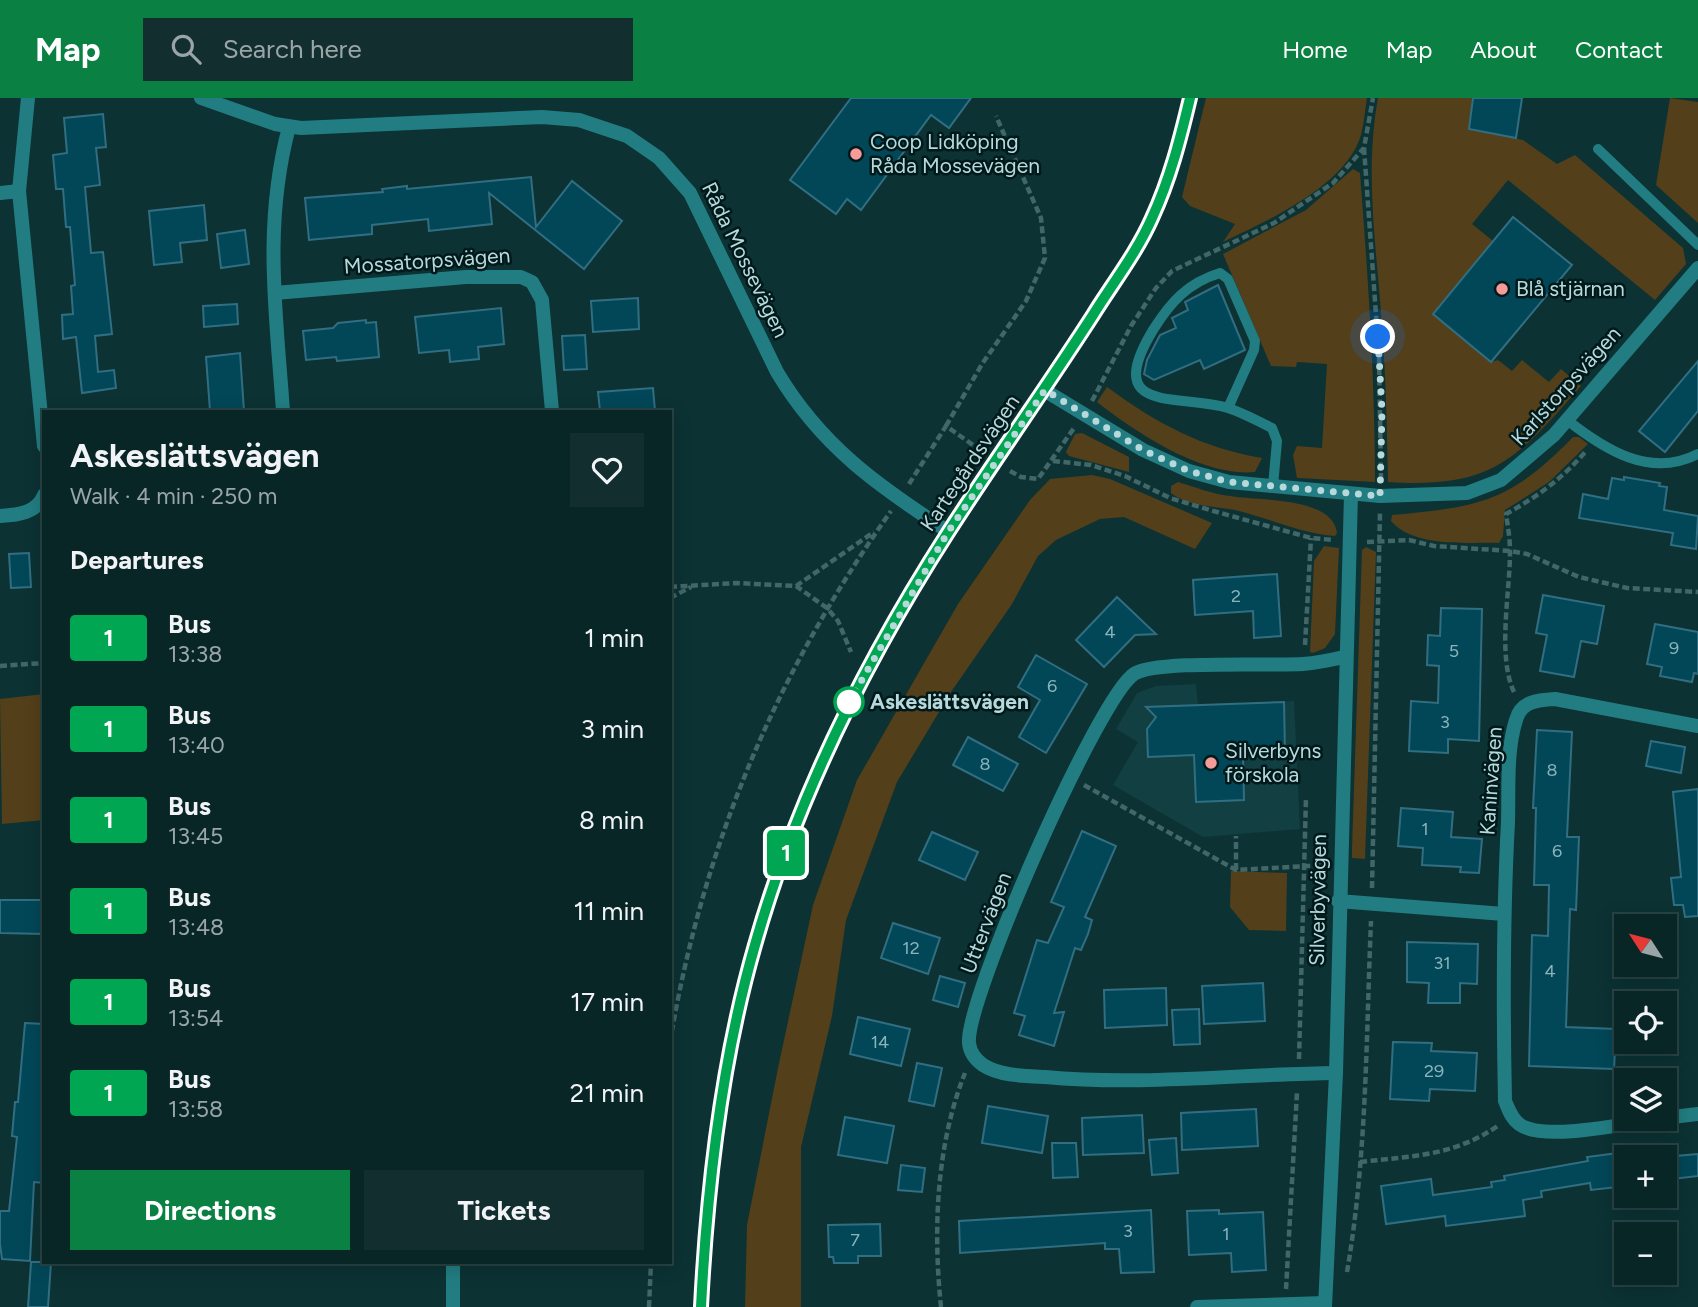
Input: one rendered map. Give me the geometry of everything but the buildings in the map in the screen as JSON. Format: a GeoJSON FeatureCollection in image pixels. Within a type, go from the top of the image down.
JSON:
{"type":"FeatureCollection","features":[{"type":"Feature","properties":{"kind":"street"},"geometry":{"type":"LineString","coordinates":[[27,98],[19,191],[42,426]]}},
{"type":"Feature","properties":{"kind":"street","name":"Råda Mossevägen"},"geometry":{"type":"LineString","coordinates":[[201,98],[289,127],[542,117],[603,125],[643,145],[676,175],[702,213],[756,331],[793,398],[832,445],[860,472],[948,532]]}},
{"type":"Feature","properties":{"kind":"street","name":"Kartegårdsvägen"},"geometry":{"type":"LineString","coordinates":[[701,1307],[705,1233],[718,1130],[754,946],[791,839],[844,714],[890,629],[948,532],[1045,390],[1151,221],[1177,157],[1190,98]]}},
{"type":"Feature","properties":{"kind":"street"},"geometry":{"type":"LineString","coordinates":[[283,410],[272,223],[279,169],[289,127]]}},
{"type":"Feature","properties":{"kind":"street"},"geometry":{"type":"LineString","coordinates":[[0,193],[19,191]]}},
{"type":"Feature","properties":{"kind":"street","name":"Karlstorpsvägen"},"geometry":{"type":"LineString","coordinates":[[1045,390],[1143,450],[1189,471],[1229,482],[1380,496],[1449,496],[1486,487],[1519,468],[1567,420],[1698,268]]}},
{"type":"Feature","properties":{"kind":"street","name":"Mossatorpsvägen"},"geometry":{"type":"LineString","coordinates":[[275,293],[466,277],[522,276],[532,282],[542,300],[552,410]]}},
{"type":"Feature","properties":{"kind":"street","name":"Silverbyvägen"},"geometry":{"type":"LineString","coordinates":[[1325,1305],[1336,1073],[1344,657],[1351,494]]}},
{"type":"Feature","properties":{"kind":"street"},"geometry":{"type":"LineString","coordinates":[[0,516],[28,512],[42,500]]}},
{"type":"Feature","properties":{"kind":"street","name":"Uttervägen"},"geometry":{"type":"LineString","coordinates":[[972,1054],[970,1031],[990,968],[1070,777],[1117,691],[1135,673],[1159,667],[1304,664],[1344,657]]}},
{"type":"Feature","properties":{"kind":"street","name":"Kaninvägen"},"geometry":{"type":"LineString","coordinates":[[1511,1116],[1505,1101],[1504,914],[1511,756],[1516,719],[1522,709],[1538,700],[1555,699],[1698,726]]}},
{"type":"Feature","properties":{"kind":"street"},"geometry":{"type":"LineString","coordinates":[[1338,901],[1504,914]]}},
{"type":"Feature","properties":{"kind":"street"},"geometry":{"type":"LineString","coordinates":[[972,1054],[986,1067],[999,1071],[1065,1079],[1172,1080],[1336,1073]]}},
{"type":"Feature","properties":{"kind":"street"},"geometry":{"type":"LineString","coordinates":[[1677,1116],[1698,1114]]}},
{"type":"Feature","properties":{"kind":"street"},"geometry":{"type":"LineString","coordinates":[[1511,1116],[1527,1129],[1548,1131],[1614,1124]]}},
{"type":"Feature","properties":{"kind":"street"},"geometry":{"type":"LineString","coordinates":[[453,1264],[453,1307]]}},
{"type":"Feature","properties":{"kind":"street"},"geometry":{"type":"LineString","coordinates":[[1198,1307],[1325,1305]]}},
{"type":"Feature","properties":{"kind":"lane"},"geometry":{"type":"LineString","coordinates":[[1598,149],[1698,245]]}},
{"type":"Feature","properties":{"kind":"lane"},"geometry":{"type":"LineString","coordinates":[[1228,408],[1254,350],[1255,341],[1228,279],[1220,273],[1178,295],[1141,349],[1135,365],[1136,377],[1138,384],[1152,398],[1228,408],[1276,432],[1273,486]]}},
{"type":"Feature","properties":{"kind":"lane"},"geometry":{"type":"LineString","coordinates":[[1567,420],[1594,441],[1620,456],[1662,463],[1680,462],[1698,454]]}},
{"type":"Feature","properties":{"kind":"path"},"geometry":{"type":"LineString","coordinates":[[946,426],[982,364],[1026,301],[1045,258],[1041,218],[996,116]]}},
{"type":"Feature","properties":{"kind":"path"},"geometry":{"type":"LineString","coordinates":[[1346,1279],[1356,1219],[1360,1162],[1372,905],[1380,542],[1380,371],[1364,148]]}},
{"type":"Feature","properties":{"kind":"path"},"geometry":{"type":"LineString","coordinates":[[1522,709],[1510,682],[1510,551],[1506,514],[1531,500],[1570,471],[1594,441]]}},
{"type":"Feature","properties":{"kind":"path"},"geometry":{"type":"LineString","coordinates":[[1054,461],[1091,466],[1125,476],[1170,498],[1311,538],[1349,542],[1409,540],[1434,546],[1510,551],[1527,554],[1579,578],[1627,588],[1698,592]]}},
{"type":"Feature","properties":{"kind":"path"},"geometry":{"type":"LineString","coordinates":[[796,586],[877,530]]}},
{"type":"Feature","properties":{"kind":"path"},"geometry":{"type":"LineString","coordinates":[[1304,664],[1311,538]]}},
{"type":"Feature","properties":{"kind":"path"},"geometry":{"type":"LineString","coordinates":[[672,597],[693,585]]}},
{"type":"Feature","properties":{"kind":"path"},"geometry":{"type":"LineString","coordinates":[[672,586],[796,586],[827,608],[838,621],[851,652]]}},
{"type":"Feature","properties":{"kind":"path"},"geometry":{"type":"LineString","coordinates":[[0,666],[42,663]]}},
{"type":"Feature","properties":{"kind":"path"},"geometry":{"type":"LineString","coordinates":[[1070,777],[1236,870],[1305,865]]}},
{"type":"Feature","properties":{"kind":"path"},"geometry":{"type":"LineString","coordinates":[[1285,1304],[1298,1073],[1306,797]]}},
{"type":"Feature","properties":{"kind":"path"},"geometry":{"type":"LineString","coordinates":[[1236,836],[1236,870]]}},
{"type":"Feature","properties":{"kind":"path"},"geometry":{"type":"LineString","coordinates":[[941,1307],[936,1261],[940,1191],[952,1111],[972,1054]]}},
{"type":"Feature","properties":{"kind":"path"},"geometry":{"type":"LineString","coordinates":[[1360,1162],[1448,1152],[1470,1143],[1511,1116]]}},
{"type":"Feature","properties":{"kind":"path"},"geometry":{"type":"LineString","coordinates":[[649,1307],[651,1264]]}},
{"type":"Feature","properties":{"kind":"shaded area"},"geometry":{"type":"Polygon","coordinates":[[[1206,98],[1367,98],[1361,135],[1353,153],[1339,170],[1303,200],[1223,242],[1235,224],[1190,206],[1182,197],[1206,98]]]}},
{"type":"Feature","properties":{"kind":"shaded area"},"geometry":{"type":"Polygon","coordinates":[[[1378,98],[1472,98],[1470,129],[1523,140],[1557,164],[1575,155],[1683,248],[1686,264],[1655,300],[1508,180],[1472,224],[1493,241],[1433,314],[1491,362],[1498,360],[1512,371],[1522,360],[1549,382],[1561,369],[1581,386],[1519,451],[1478,474],[1453,480],[1388,482],[1384,365],[1372,184],[1378,98]]]}},
{"type":"Feature","properties":{"kind":"shaded area"},"geometry":{"type":"Polygon","coordinates":[[[1670,98],[1698,102],[1698,223],[1656,185],[1670,98]]]}},
{"type":"Feature","properties":{"kind":"shaded area"},"geometry":{"type":"Polygon","coordinates":[[[1353,169],[1360,173],[1366,250],[1375,482],[1297,478],[1293,455],[1297,446],[1322,448],[1327,364],[1297,362],[1296,367],[1271,366],[1223,254],[1306,210],[1353,169]]]}},
{"type":"Feature","properties":{"kind":"shaded area"},"geometry":{"type":"Polygon","coordinates":[[[1107,387],[1143,412],[1180,432],[1219,448],[1262,458],[1255,472],[1214,468],[1151,439],[1097,402],[1107,387]]]}},
{"type":"Feature","properties":{"kind":"shaded area"},"geometry":{"type":"Polygon","coordinates":[[[1082,433],[1129,457],[1129,472],[1069,456],[1066,452],[1075,434],[1082,433]]]}},
{"type":"Feature","properties":{"kind":"shaded area"},"geometry":{"type":"Polygon","coordinates":[[[1573,437],[1579,437],[1588,444],[1549,482],[1505,510],[1503,536],[1499,543],[1427,540],[1401,530],[1391,521],[1392,515],[1449,509],[1492,497],[1531,475],[1573,437]]]}},
{"type":"Feature","properties":{"kind":"shaded area"},"geometry":{"type":"Polygon","coordinates":[[[1092,475],[1110,479],[1212,523],[1195,549],[1124,517],[1100,519],[1056,540],[1038,556],[1012,604],[951,692],[897,782],[846,920],[832,1016],[801,1147],[801,1307],[745,1307],[747,1225],[778,1068],[813,905],[857,780],[958,604],[1030,500],[1050,479],[1092,475]]]}},
{"type":"Feature","properties":{"kind":"shaded area"},"geometry":{"type":"Polygon","coordinates":[[[1178,482],[1223,495],[1309,506],[1332,521],[1337,533],[1335,536],[1311,532],[1239,511],[1186,501],[1171,493],[1171,486],[1178,482]]]}},
{"type":"Feature","properties":{"kind":"shaded area"},"geometry":{"type":"Polygon","coordinates":[[[1324,546],[1339,548],[1335,634],[1325,648],[1313,653],[1310,652],[1314,561],[1324,546]]]}},
{"type":"Feature","properties":{"kind":"shaded area"},"geometry":{"type":"Polygon","coordinates":[[[1366,547],[1376,552],[1365,859],[1352,858],[1352,848],[1362,550],[1366,547]]]}},
{"type":"Feature","properties":{"kind":"shaded area","name":"Silverbyns förskola"},"geometry":{"type":"Polygon","coordinates":[[[1196,684],[1198,705],[1294,701],[1300,829],[1203,837],[1113,785],[1138,742],[1116,729],[1137,693],[1156,686],[1196,684]]]}},
{"type":"Feature","properties":{"kind":"shaded area"},"geometry":{"type":"Polygon","coordinates":[[[42,694],[42,820],[2,824],[0,699],[42,694]]]}},
{"type":"Feature","properties":{"kind":"shaded area"},"geometry":{"type":"Polygon","coordinates":[[[1231,871],[1287,873],[1286,931],[1249,930],[1230,907],[1231,871]]]}},
{"type":"Feature","properties":{"kind":"bus line","name":"1"},"geometry":{"type":"LineString","coordinates":[[701,1307],[705,1233],[718,1130],[754,946],[816,774],[849,702],[948,532],[1045,390],[1138,246],[1177,157],[1190,98]]}},
{"type":"Feature","properties":{"kind":"place","name":"Coop Lidköping Råda Mossevägen"},"geometry":{"type":"Point","coordinates":[856,154]}},
{"type":"Feature","properties":{"kind":"place","name":"Blå stjärnan"},"geometry":{"type":"Point","coordinates":[1502,289]}},
{"type":"Feature","properties":{"kind":"place","name":"Askeslättsvägen"},"geometry":{"type":"Point","coordinates":[849,702]}},
{"type":"Feature","properties":{"kind":"place","name":"Silverbyns förskola"},"geometry":{"type":"Point","coordinates":[1211,763]}},
{"type":"Feature","properties":{"kind":"route"},"geometry":{"type":"LineString","coordinates":[[849,702],[948,532],[1045,390],[1143,450],[1189,471],[1229,482],[1380,496],[1382,411],[1378,337]]}}]}
